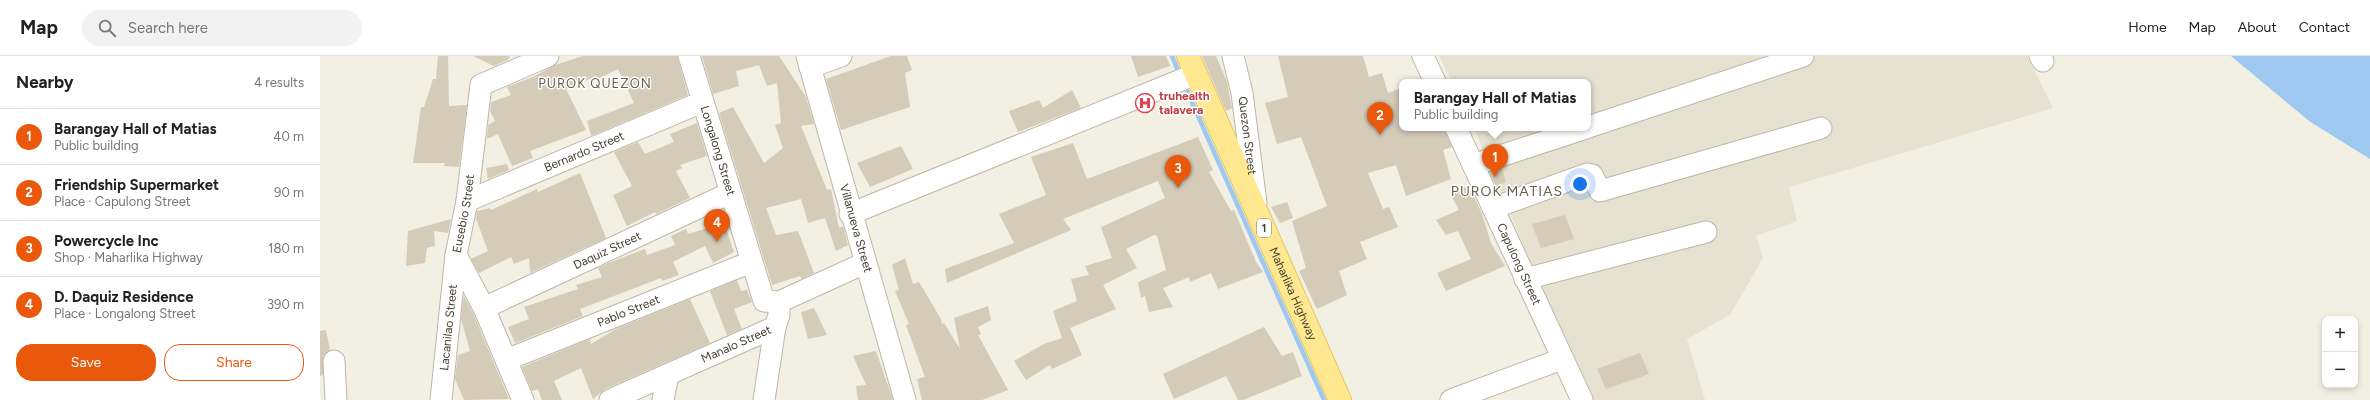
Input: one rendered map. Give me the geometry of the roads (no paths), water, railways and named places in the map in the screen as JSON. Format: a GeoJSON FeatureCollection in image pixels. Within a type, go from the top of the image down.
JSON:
{"type":"FeatureCollection","features":[{"type":"Feature","properties":{"kind":"main road","name":"Maharlika Highway"},"geometry":{"type":"LineString","coordinates":[[1192,65],[1340,400]]}},
{"type":"Feature","properties":{"kind":"street","name":"Eusebio Street"},"geometry":{"type":"LineString","coordinates":[[523,400],[484,308],[456,254],[466,202],[481,85],[548,56]]}},
{"type":"Feature","properties":{"kind":"street","name":"Longalong Street"},"geometry":{"type":"LineString","coordinates":[[689,56],[764,301],[779,302]]}},
{"type":"Feature","properties":{"kind":"street"},"geometry":{"type":"LineString","coordinates":[[808,61],[841,56]]}},
{"type":"Feature","properties":{"kind":"street","name":"Quezon Street"},"geometry":{"type":"LineString","coordinates":[[1233,56],[1242,93],[1258,215]]}},
{"type":"Feature","properties":{"kind":"street"},"geometry":{"type":"LineString","coordinates":[[1423,56],[1434,79]]}},
{"type":"Feature","properties":{"kind":"street"},"geometry":{"type":"LineString","coordinates":[[1591,127],[1803,56]]}},
{"type":"Feature","properties":{"kind":"street","name":"Villanueva Street"},"geometry":{"type":"LineString","coordinates":[[808,61],[850,214],[905,400]]}},
{"type":"Feature","properties":{"kind":"street"},"geometry":{"type":"LineString","coordinates":[[850,214],[1192,65]]}},
{"type":"Feature","properties":{"kind":"street","name":"Bernardo Street"},"geometry":{"type":"LineString","coordinates":[[466,202],[702,102]]}},
{"type":"Feature","properties":{"kind":"street"},"geometry":{"type":"LineString","coordinates":[[1493,208],[1587,174],[1592,175],[1600,191],[1673,172],[1821,128]]}},
{"type":"Feature","properties":{"kind":"street","name":"Capulong Street"},"geometry":{"type":"LineString","coordinates":[[1457,131],[1582,400]]}},
{"type":"Feature","properties":{"kind":"street"},"geometry":{"type":"LineString","coordinates":[[1472,165],[1578,131]]}},
{"type":"Feature","properties":{"kind":"street","name":"Daquiz Street"},"geometry":{"type":"LineString","coordinates":[[484,308],[730,193]]}},
{"type":"Feature","properties":{"kind":"street"},"geometry":{"type":"LineString","coordinates":[[1525,279],[1706,232]]}},
{"type":"Feature","properties":{"kind":"street","name":"Lacanilao Street"},"geometry":{"type":"LineString","coordinates":[[441,400],[456,254]]}},
{"type":"Feature","properties":{"kind":"street","name":"Pablo Street"},"geometry":{"type":"LineString","coordinates":[[506,360],[751,262]]}},
{"type":"Feature","properties":{"kind":"street"},"geometry":{"type":"LineString","coordinates":[[779,302],[865,263]]}},
{"type":"Feature","properties":{"kind":"street","name":"Manalo Street"},"geometry":{"type":"LineString","coordinates":[[610,400],[775,327],[779,315],[779,302]]}},
{"type":"Feature","properties":{"kind":"street"},"geometry":{"type":"LineString","coordinates":[[764,400],[775,327]]}},
{"type":"Feature","properties":{"kind":"street"},"geometry":{"type":"LineString","coordinates":[[1452,400],[1562,358]]}},
{"type":"Feature","properties":{"kind":"street"},"geometry":{"type":"LineString","coordinates":[[334,361],[336,400]]}},
{"type":"Feature","properties":{"kind":"street"},"geometry":{"type":"LineString","coordinates":[[663,400],[668,375]]}},
{"type":"Feature","properties":{"kind":"water"},"geometry":{"type":"Polygon","coordinates":[[[2231,56],[2370,56],[2370,159],[2309,121],[2231,56]]]}},
{"type":"Feature","properties":{"kind":"waterway"},"geometry":{"type":"LineString","coordinates":[[1172,56],[1179,73]]}},
{"type":"Feature","properties":{"kind":"waterway"},"geometry":{"type":"LineString","coordinates":[[1187,91],[1324,400]]}},
{"type":"Feature","properties":{"kind":"place","name":"truhealth talavera"},"geometry":{"type":"Point","coordinates":[1145,103]}},
{"type":"Feature","properties":{"kind":"place","name":"Friendship Supermarket"},"geometry":{"type":"Point","coordinates":[1380,135]}},
{"type":"Feature","properties":{"kind":"place","name":"Barangay Hall of Matias"},"geometry":{"type":"Point","coordinates":[1495,177]}},
{"type":"Feature","properties":{"kind":"place","name":"Powercycle Inc"},"geometry":{"type":"Point","coordinates":[1178,188]}},
{"type":"Feature","properties":{"kind":"place","name":"D. Daquiz Residence"},"geometry":{"type":"Point","coordinates":[717,242]}},
{"type":"Feature","properties":{"kind":"district","name":"PUROK QUEZON"},"geometry":{"type":"Point","coordinates":[595,83]}},
{"type":"Feature","properties":{"kind":"district","name":"PUROK MATIAS"},"geometry":{"type":"Point","coordinates":[1507,191]}}]}
